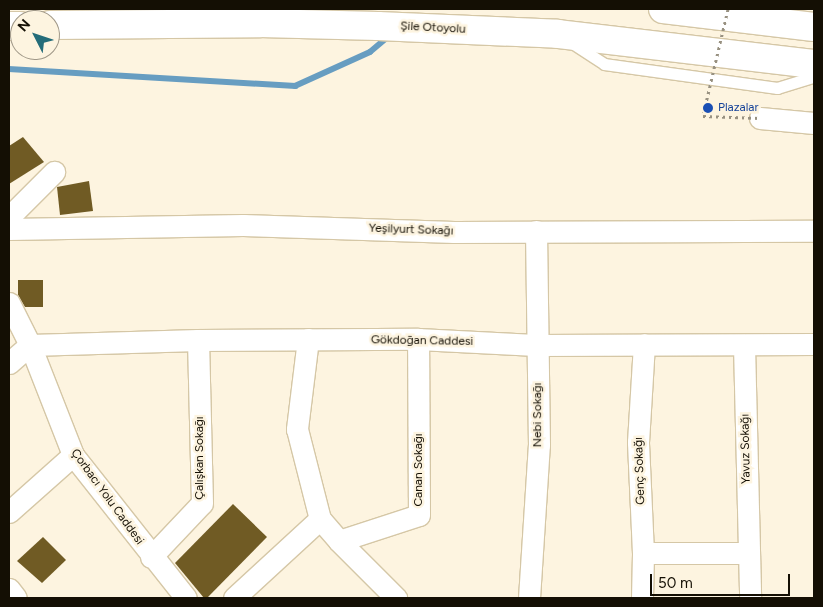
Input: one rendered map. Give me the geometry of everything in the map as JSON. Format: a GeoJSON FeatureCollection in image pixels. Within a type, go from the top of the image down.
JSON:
{"type":"FeatureCollection","features":[{"type":"Feature","properties":{"kind":"highway"},"geometry":{"type":"LineString","coordinates":[[663,9],[814,27]]}},
{"type":"Feature","properties":{"kind":"highway","name":"Şile Otoyolu"},"geometry":{"type":"LineString","coordinates":[[60,25],[270,24],[378,26],[558,34],[814,64]]}},
{"type":"Feature","properties":{"kind":"street"},"geometry":{"type":"LineString","coordinates":[[760,118],[814,124]]}},
{"type":"Feature","properties":{"kind":"street"},"geometry":{"type":"LineString","coordinates":[[9,217],[54,172]]}},
{"type":"Feature","properties":{"kind":"street","name":"Yeşilyurt Sokağı"},"geometry":{"type":"LineString","coordinates":[[9,229],[243,225],[454,232],[536,230],[646,232],[814,231]]}},
{"type":"Feature","properties":{"kind":"street","name":"Nebi Sokağı"},"geometry":{"type":"LineString","coordinates":[[529,598],[539,445],[536,230]]}},
{"type":"Feature","properties":{"kind":"street","name":"Çorbacı Yolu Caddesi"},"geometry":{"type":"LineString","coordinates":[[9,303],[30,345],[73,455],[151,557],[186,598]]}},
{"type":"Feature","properties":{"kind":"street"},"geometry":{"type":"LineString","coordinates":[[308,339],[297,428],[320,519],[339,541],[396,598]]}},
{"type":"Feature","properties":{"kind":"street","name":"Gökdoğan Caddesi"},"geometry":{"type":"LineString","coordinates":[[30,345],[308,339],[418,339],[538,345],[814,344]]}},
{"type":"Feature","properties":{"kind":"street","name":"Canan Sokağı"},"geometry":{"type":"LineString","coordinates":[[339,541],[419,515],[418,339]]}},
{"type":"Feature","properties":{"kind":"street","name":"Çalışkan Sokağı"},"geometry":{"type":"LineString","coordinates":[[151,557],[202,504],[198,340]]}},
{"type":"Feature","properties":{"kind":"street","name":"Genç Sokağı"},"geometry":{"type":"LineString","coordinates":[[642,598],[643,554],[638,442],[644,344]]}},
{"type":"Feature","properties":{"kind":"street"},"geometry":{"type":"LineString","coordinates":[[9,363],[30,345]]}},
{"type":"Feature","properties":{"kind":"street","name":"Yavuz Sokağı"},"geometry":{"type":"LineString","coordinates":[[744,345],[750,598]]}},
{"type":"Feature","properties":{"kind":"street"},"geometry":{"type":"LineString","coordinates":[[9,512],[73,455]]}},
{"type":"Feature","properties":{"kind":"street"},"geometry":{"type":"LineString","coordinates":[[234,598],[320,519]]}},
{"type":"Feature","properties":{"kind":"street"},"geometry":{"type":"LineString","coordinates":[[643,554],[749,553]]}},
{"type":"Feature","properties":{"kind":"lane"},"geometry":{"type":"LineString","coordinates":[[558,34],[604,64],[777,88],[814,77]]}},
{"type":"Feature","properties":{"kind":"path"},"geometry":{"type":"LineString","coordinates":[[728,9],[703,116],[760,118]]}},
{"type":"Feature","properties":{"kind":"building"},"geometry":{"type":"Polygon","coordinates":[[[23,137],[44,162],[9,184],[9,146],[23,137]]]}},
{"type":"Feature","properties":{"kind":"building"},"geometry":{"type":"Polygon","coordinates":[[[89,181],[93,211],[60,215],[57,187],[89,181]]]}},
{"type":"Feature","properties":{"kind":"building"},"geometry":{"type":"Polygon","coordinates":[[[18,280],[43,280],[43,307],[25,307],[18,295],[18,280]]]}},
{"type":"Feature","properties":{"kind":"building"},"geometry":{"type":"Polygon","coordinates":[[[233,504],[267,537],[207,598],[204,598],[175,563],[233,504]]]}},
{"type":"Feature","properties":{"kind":"building"},"geometry":{"type":"Polygon","coordinates":[[[43,537],[66,560],[42,583],[17,561],[43,537]]]}},
{"type":"Feature","properties":{"kind":"waterway"},"geometry":{"type":"LineString","coordinates":[[9,69],[295,86],[370,52],[389,36]]}},
{"type":"Feature","properties":{"kind":"place","name":"Plazalar"},"geometry":{"type":"Point","coordinates":[708,108]}}]}
